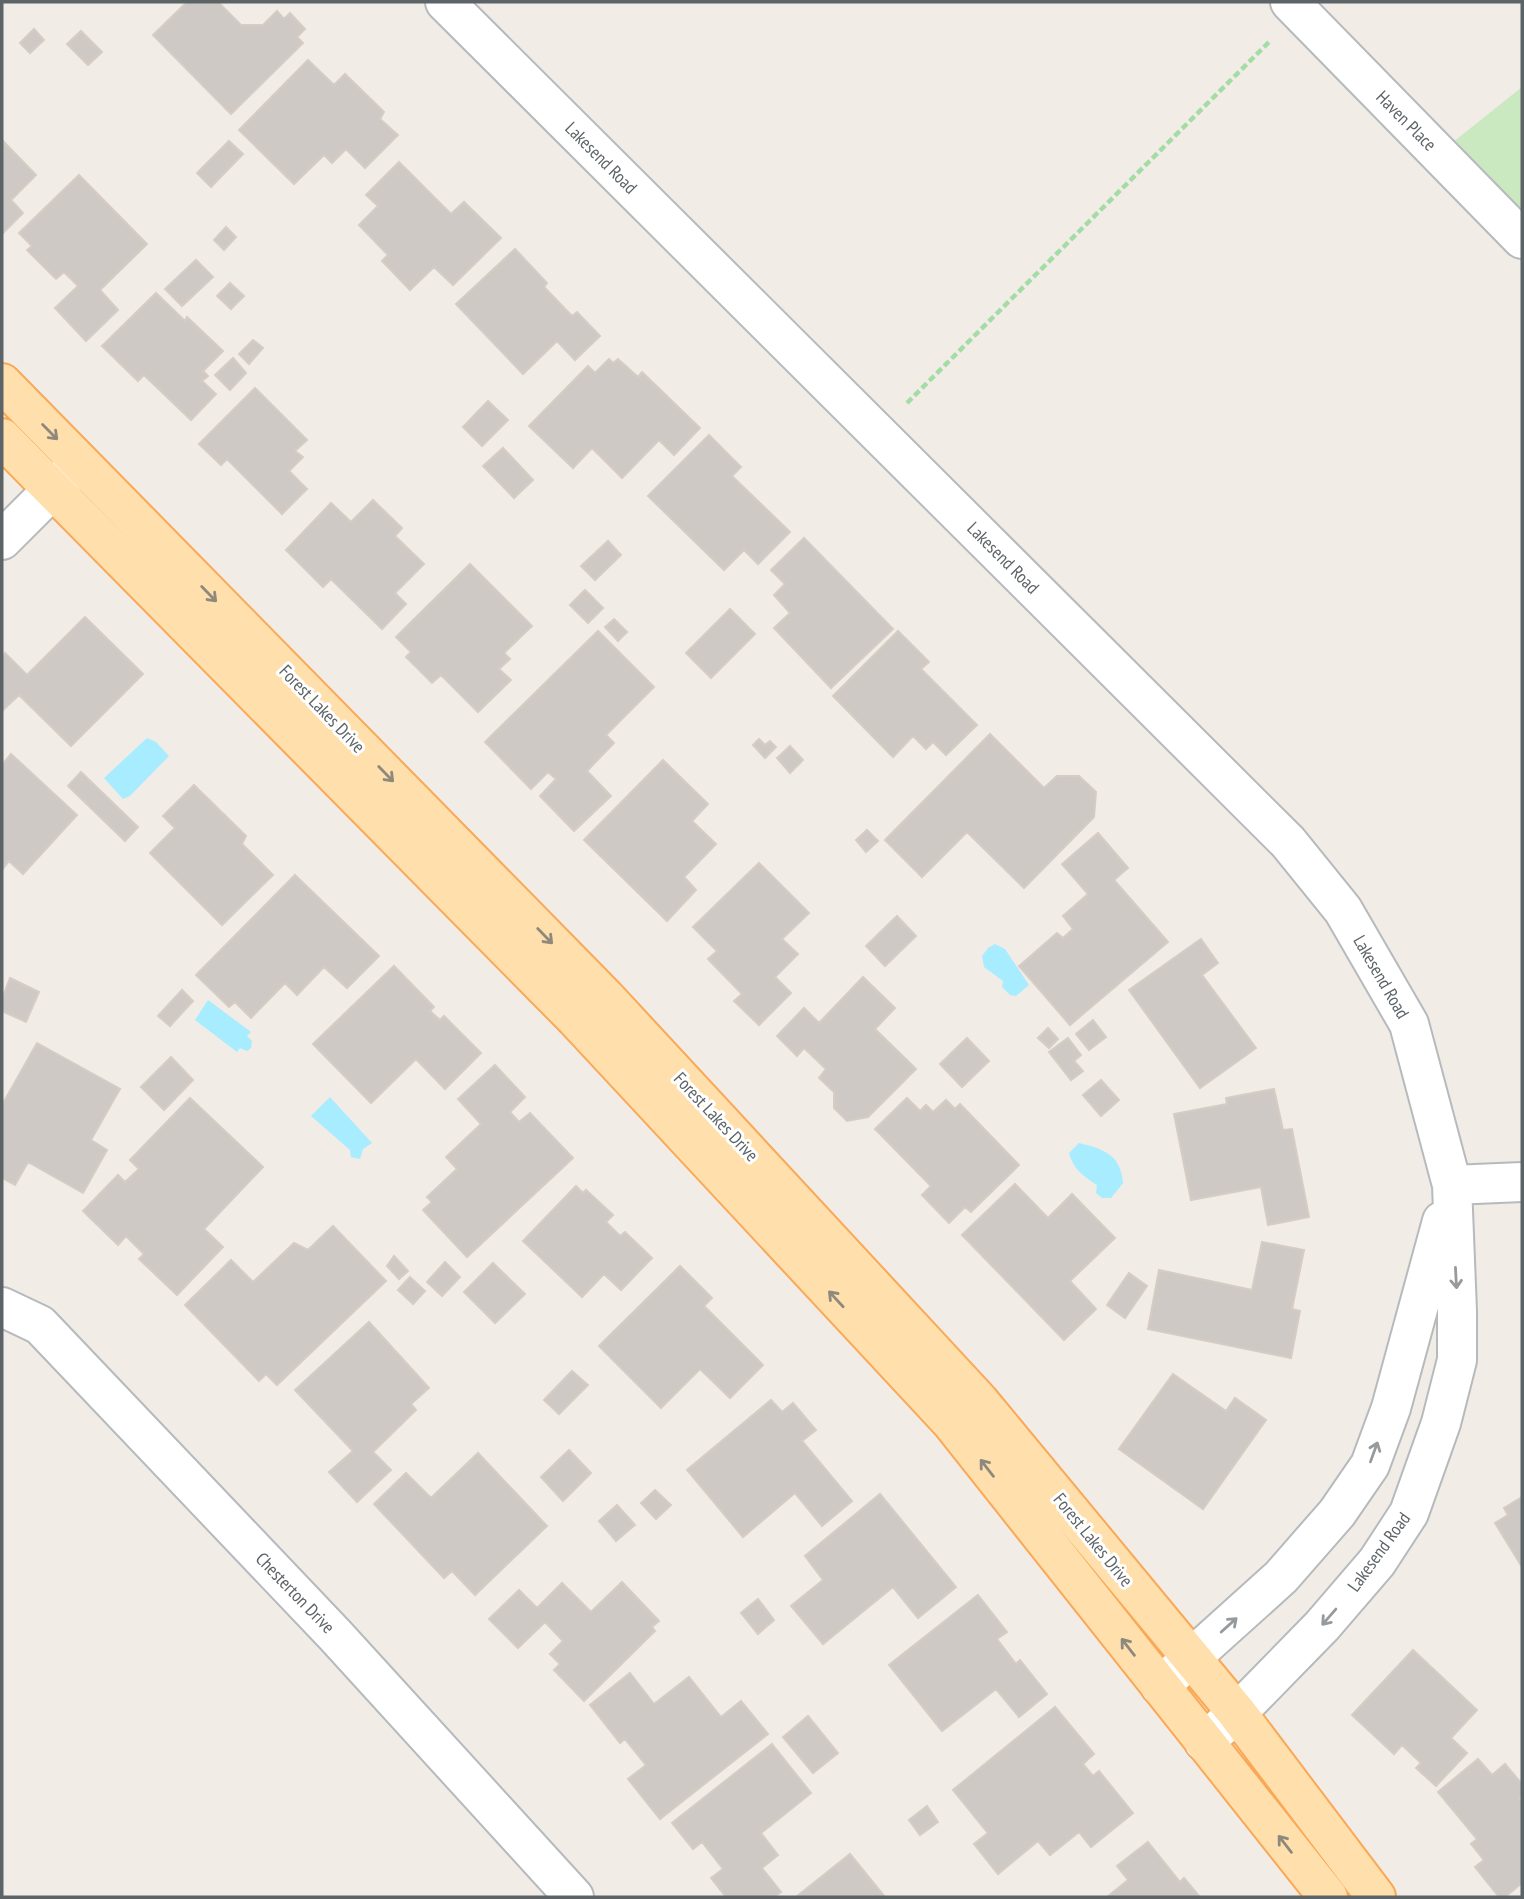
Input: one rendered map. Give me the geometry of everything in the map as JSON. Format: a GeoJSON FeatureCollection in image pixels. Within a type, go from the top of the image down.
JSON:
{"type":"FeatureCollection","features":[{"type":"Feature","properties":{"kind":"main road","name":"Forest Lakes Drive"},"geometry":{"type":"LineString","coordinates":[[2,383],[614,1007],[979,1401],[1237,1713],[1376,1897]]}},
{"type":"Feature","properties":{"kind":"main road","name":"Forest Lakes Drive"},"geometry":{"type":"LineString","coordinates":[[2,438],[576,1019],[951,1422],[1328,1897]]}},
{"type":"Feature","properties":{"kind":"street","name":"Lakesend Road"},"geometry":{"type":"LineString","coordinates":[[445,2],[1288,842],[1343,910],[1409,1024],[1452,1185],[1457,1360],[1441,1423],[1409,1513],[1377,1562],[1322,1626],[1237,1713],[1204,1742]]}},
{"type":"Feature","properties":{"kind":"street","name":"Haven Place"},"geometry":{"type":"LineString","coordinates":[[1294,7],[1522,239]]}},
{"type":"Feature","properties":{"kind":"street"},"geometry":{"type":"LineString","coordinates":[[2,540],[80,462]]}},
{"type":"Feature","properties":{"kind":"street"},"geometry":{"type":"LineString","coordinates":[[1160,1686],[1281,1577],[1337,1513],[1370,1465],[1391,1408],[1452,1185],[1522,1182]]}},
{"type":"Feature","properties":{"kind":"street","name":"Chesterton Drive"},"geometry":{"type":"LineString","coordinates":[[2,1307],[40,1325],[335,1635],[574,1897]]}},
{"type":"Feature","properties":{"kind":"path"},"geometry":{"type":"LineString","coordinates":[[876,433],[1294,7]]}},
{"type":"Feature","properties":{"kind":"green space"},"geometry":{"type":"Polygon","coordinates":[[[1522,87],[1522,217],[1447,147],[1522,87]]]}},
{"type":"Feature","properties":{"kind":"water"},"geometry":{"type":"Polygon","coordinates":[[[147,738],[156,742],[169,756],[130,796],[123,799],[104,778],[147,738]]]}},
{"type":"Feature","properties":{"kind":"water"},"geometry":{"type":"Polygon","coordinates":[[[995,944],[1005,949],[1029,985],[1016,996],[1010,995],[1002,987],[1003,981],[984,967],[982,956],[995,944]]]}},
{"type":"Feature","properties":{"kind":"water"},"geometry":{"type":"Polygon","coordinates":[[[208,1000],[251,1032],[247,1036],[252,1041],[251,1048],[247,1051],[240,1048],[237,1052],[195,1020],[208,1000]]]}},
{"type":"Feature","properties":{"kind":"water"},"geometry":{"type":"Polygon","coordinates":[[[330,1097],[372,1143],[363,1149],[360,1159],[351,1157],[350,1150],[311,1116],[330,1097]]]}},
{"type":"Feature","properties":{"kind":"water"},"geometry":{"type":"Polygon","coordinates":[[[1079,1143],[1110,1155],[1119,1166],[1123,1183],[1111,1198],[1102,1198],[1096,1193],[1097,1185],[1073,1164],[1069,1153],[1079,1143]]]}},
{"type":"Feature","properties":{"kind":"building"},"geometry":{"type":"Polygon","coordinates":[[[187,2],[218,2],[241,25],[263,25],[277,11],[284,19],[290,13],[305,29],[297,37],[303,43],[231,114],[153,35],[187,2]]]}},
{"type":"Feature","properties":{"kind":"building"},"geometry":{"type":"Polygon","coordinates":[[[34,29],[44,40],[30,53],[20,43],[34,29]]]}},
{"type":"Feature","properties":{"kind":"building"},"geometry":{"type":"Polygon","coordinates":[[[81,31],[102,52],[88,65],[67,44],[81,31]]]}},
{"type":"Feature","properties":{"kind":"building"},"geometry":{"type":"Polygon","coordinates":[[[308,60],[334,85],[345,74],[384,112],[380,119],[398,135],[365,168],[346,149],[332,163],[324,155],[294,184],[239,130],[308,60]]]}},
{"type":"Feature","properties":{"kind":"building"},"geometry":{"type":"Polygon","coordinates":[[[2,140],[36,175],[11,200],[23,213],[2,234],[2,140]]]}},
{"type":"Feature","properties":{"kind":"building"},"geometry":{"type":"Polygon","coordinates":[[[229,141],[243,154],[211,187],[197,173],[229,141]]]}},
{"type":"Feature","properties":{"kind":"building"},"geometry":{"type":"Polygon","coordinates":[[[399,162],[451,214],[464,202],[501,238],[453,285],[434,267],[410,290],[382,261],[388,255],[359,225],[378,206],[366,195],[399,162]]]}},
{"type":"Feature","properties":{"kind":"building"},"geometry":{"type":"Polygon","coordinates":[[[79,175],[147,244],[100,290],[118,310],[86,341],[55,308],[78,286],[64,272],[56,279],[27,250],[32,246],[19,233],[79,175]]]}},
{"type":"Feature","properties":{"kind":"building"},"geometry":{"type":"Polygon","coordinates":[[[226,227],[236,237],[224,250],[214,240],[226,227]]]}},
{"type":"Feature","properties":{"kind":"building"},"geometry":{"type":"Polygon","coordinates":[[[515,249],[547,283],[544,287],[572,316],[577,312],[600,336],[575,360],[557,341],[523,374],[456,304],[515,249]]]}},
{"type":"Feature","properties":{"kind":"building"},"geometry":{"type":"Polygon","coordinates":[[[196,260],[213,277],[182,306],[165,289],[196,260]]]}},
{"type":"Feature","properties":{"kind":"building"},"geometry":{"type":"Polygon","coordinates":[[[230,283],[244,296],[231,309],[217,296],[230,283]]]}},
{"type":"Feature","properties":{"kind":"building"},"geometry":{"type":"Polygon","coordinates":[[[156,293],[185,321],[187,317],[223,351],[203,371],[208,376],[202,381],[216,394],[191,420],[144,375],[138,381],[102,346],[156,293]]]}},
{"type":"Feature","properties":{"kind":"building"},"geometry":{"type":"Polygon","coordinates":[[[253,340],[263,348],[249,364],[239,354],[253,340]]]}},
{"type":"Feature","properties":{"kind":"building"},"geometry":{"type":"Polygon","coordinates":[[[233,358],[246,373],[230,390],[215,375],[233,358]]]}},
{"type":"Feature","properties":{"kind":"building"},"geometry":{"type":"Polygon","coordinates":[[[609,359],[613,363],[618,359],[638,377],[642,372],[700,428],[674,455],[659,440],[622,478],[592,448],[573,468],[529,426],[588,366],[595,373],[609,359]]]}},
{"type":"Feature","properties":{"kind":"building"},"geometry":{"type":"Polygon","coordinates":[[[255,388],[307,440],[295,451],[303,457],[289,471],[307,489],[282,514],[227,459],[221,465],[199,444],[255,388]]]}},
{"type":"Feature","properties":{"kind":"building"},"geometry":{"type":"Polygon","coordinates":[[[488,401],[508,420],[482,446],[463,427],[488,401]]]}},
{"type":"Feature","properties":{"kind":"building"},"geometry":{"type":"Polygon","coordinates":[[[709,435],[741,467],[732,476],[790,532],[758,564],[744,550],[724,570],[648,496],[709,435]]]}},
{"type":"Feature","properties":{"kind":"building"},"geometry":{"type":"Polygon","coordinates":[[[503,448],[533,480],[514,498],[483,466],[503,448]]]}},
{"type":"Feature","properties":{"kind":"building"},"geometry":{"type":"Polygon","coordinates":[[[373,500],[402,528],[395,536],[424,564],[395,593],[406,604],[382,629],[331,579],[323,587],[286,550],[331,503],[351,522],[373,500]]]}},
{"type":"Feature","properties":{"kind":"building"},"geometry":{"type":"Polygon","coordinates":[[[804,538],[893,629],[831,688],[774,628],[790,613],[774,595],[785,584],[771,570],[804,538]]]}},
{"type":"Feature","properties":{"kind":"building"},"geometry":{"type":"Polygon","coordinates":[[[608,541],[621,555],[595,580],[581,566],[608,541]]]}},
{"type":"Feature","properties":{"kind":"building"},"geometry":{"type":"Polygon","coordinates":[[[470,564],[532,626],[504,653],[510,659],[499,669],[511,680],[478,712],[441,675],[432,683],[406,657],[411,652],[396,637],[470,564]]]}},
{"type":"Feature","properties":{"kind":"building"},"geometry":{"type":"Polygon","coordinates":[[[585,590],[603,608],[588,623],[570,605],[585,590]]]}},
{"type":"Feature","properties":{"kind":"building"},"geometry":{"type":"Polygon","coordinates":[[[730,609],[755,634],[711,678],[686,653],[730,609]]]}},
{"type":"Feature","properties":{"kind":"building"},"geometry":{"type":"Polygon","coordinates":[[[85,617],[143,674],[71,746],[19,695],[2,711],[2,657],[5,653],[27,675],[85,617]]]}},
{"type":"Feature","properties":{"kind":"building"},"geometry":{"type":"Polygon","coordinates":[[[614,619],[627,632],[618,641],[605,627],[614,619]]]}},
{"type":"Feature","properties":{"kind":"building"},"geometry":{"type":"Polygon","coordinates":[[[598,631],[654,687],[606,735],[614,743],[587,771],[611,796],[574,831],[540,796],[556,779],[548,772],[531,789],[485,742],[598,631]]]}},
{"type":"Feature","properties":{"kind":"building"},"geometry":{"type":"Polygon","coordinates":[[[898,631],[929,662],[921,669],[977,725],[946,755],[933,742],[926,749],[913,736],[893,757],[833,696],[898,631]]]}},
{"type":"Feature","properties":{"kind":"building"},"geometry":{"type":"Polygon","coordinates":[[[990,734],[1044,788],[1057,776],[1079,776],[1096,792],[1094,817],[1024,888],[967,832],[922,877],[885,840],[990,734]]]}},
{"type":"Feature","properties":{"kind":"building"},"geometry":{"type":"Polygon","coordinates":[[[759,739],[765,745],[770,741],[776,747],[765,758],[753,745],[759,739]]]}},
{"type":"Feature","properties":{"kind":"building"},"geometry":{"type":"Polygon","coordinates":[[[790,746],[803,760],[790,773],[777,758],[790,746]]]}},
{"type":"Feature","properties":{"kind":"building"},"geometry":{"type":"Polygon","coordinates":[[[11,754],[77,815],[23,874],[9,861],[2,870],[2,765],[11,754]]]}},
{"type":"Feature","properties":{"kind":"building"},"geometry":{"type":"Polygon","coordinates":[[[663,760],[708,804],[692,821],[716,844],[684,877],[696,890],[667,921],[584,840],[663,760]]]}},
{"type":"Feature","properties":{"kind":"building"},"geometry":{"type":"Polygon","coordinates":[[[81,772],[138,827],[125,841],[68,786],[81,772]]]}},
{"type":"Feature","properties":{"kind":"building"},"geometry":{"type":"Polygon","coordinates":[[[194,785],[246,836],[242,844],[273,875],[222,925],[150,853],[175,828],[163,816],[194,785]]]}},
{"type":"Feature","properties":{"kind":"building"},"geometry":{"type":"Polygon","coordinates":[[[867,830],[878,841],[866,852],[856,840],[867,830]]]}},
{"type":"Feature","properties":{"kind":"building"},"geometry":{"type":"Polygon","coordinates":[[[1098,833],[1128,868],[1114,880],[1168,942],[1070,1025],[1019,966],[1057,933],[1063,938],[1073,929],[1063,916],[1088,894],[1062,864],[1098,833]]]}},
{"type":"Feature","properties":{"kind":"building"},"geometry":{"type":"Polygon","coordinates":[[[759,863],[809,913],[782,939],[798,954],[775,977],[791,993],[759,1025],[734,1001],[742,994],[708,959],[717,951],[693,927],[759,863]]]}},
{"type":"Feature","properties":{"kind":"building"},"geometry":{"type":"Polygon","coordinates":[[[295,875],[379,956],[347,988],[324,967],[297,995],[285,983],[251,1018],[235,1002],[229,1007],[196,975],[295,875]]]}},
{"type":"Feature","properties":{"kind":"building"},"geometry":{"type":"Polygon","coordinates":[[[897,916],[916,936],[885,966],[866,946],[897,916]]]}},
{"type":"Feature","properties":{"kind":"building"},"geometry":{"type":"Polygon","coordinates":[[[1201,939],[1218,963],[1202,975],[1256,1048],[1200,1088],[1129,990],[1201,939]]]}},
{"type":"Feature","properties":{"kind":"building"},"geometry":{"type":"Polygon","coordinates":[[[394,966],[434,1007],[430,1011],[440,1020],[444,1016],[481,1053],[445,1089],[416,1059],[371,1103],[313,1044],[394,966]]]}},
{"type":"Feature","properties":{"kind":"building"},"geometry":{"type":"Polygon","coordinates":[[[863,977],[895,1008],[875,1029],[916,1069],[868,1117],[847,1121],[834,1108],[834,1092],[819,1078],[826,1069],[804,1048],[797,1056],[777,1036],[804,1008],[819,1023],[863,977]]]}},
{"type":"Feature","properties":{"kind":"building"},"geometry":{"type":"Polygon","coordinates":[[[10,978],[39,992],[26,1022],[2,1011],[2,999],[10,978]]]}},
{"type":"Feature","properties":{"kind":"building"},"geometry":{"type":"Polygon","coordinates":[[[182,990],[193,1001],[170,1026],[158,1016],[182,990]]]}},
{"type":"Feature","properties":{"kind":"building"},"geometry":{"type":"Polygon","coordinates":[[[1093,1020],[1106,1037],[1089,1050],[1076,1034],[1093,1020]]]}},
{"type":"Feature","properties":{"kind":"building"},"geometry":{"type":"Polygon","coordinates":[[[1048,1028],[1058,1039],[1049,1048],[1038,1038],[1048,1028]]]}},
{"type":"Feature","properties":{"kind":"building"},"geometry":{"type":"Polygon","coordinates":[[[967,1038],[989,1061],[962,1087],[940,1064],[967,1038]]]}},
{"type":"Feature","properties":{"kind":"building"},"geometry":{"type":"Polygon","coordinates":[[[1068,1038],[1081,1055],[1074,1061],[1083,1071],[1071,1080],[1049,1052],[1068,1038]]]}},
{"type":"Feature","properties":{"kind":"building"},"geometry":{"type":"Polygon","coordinates":[[[37,1043],[120,1089],[91,1140],[107,1150],[83,1193],[28,1162],[15,1185],[2,1178],[2,1105],[37,1043]]]}},
{"type":"Feature","properties":{"kind":"building"},"geometry":{"type":"Polygon","coordinates":[[[171,1057],[193,1080],[164,1110],[141,1087],[171,1057]]]}},
{"type":"Feature","properties":{"kind":"building"},"geometry":{"type":"Polygon","coordinates":[[[495,1065],[525,1097],[510,1112],[519,1122],[530,1113],[573,1158],[467,1257],[423,1210],[432,1202],[427,1197],[457,1169],[446,1157],[481,1124],[458,1099],[495,1065]]]}},
{"type":"Feature","properties":{"kind":"building"},"geometry":{"type":"Polygon","coordinates":[[[1101,1080],[1119,1100],[1101,1116],[1083,1095],[1101,1080]]]}},
{"type":"Feature","properties":{"kind":"building"},"geometry":{"type":"Polygon","coordinates":[[[1274,1089],[1283,1130],[1292,1129],[1309,1217],[1268,1225],[1261,1187],[1191,1200],[1174,1114],[1227,1104],[1226,1098],[1274,1089]]]}},
{"type":"Feature","properties":{"kind":"building"},"geometry":{"type":"Polygon","coordinates":[[[190,1098],[263,1167],[204,1229],[223,1247],[177,1295],[139,1259],[144,1254],[126,1236],[118,1245],[83,1211],[118,1175],[125,1182],[139,1169],[130,1160],[190,1098]]]}},
{"type":"Feature","properties":{"kind":"building"},"geometry":{"type":"Polygon","coordinates":[[[907,1098],[920,1111],[926,1105],[933,1112],[946,1100],[955,1109],[960,1104],[1019,1165],[971,1212],[965,1207],[949,1223],[922,1195],[931,1186],[875,1129],[907,1098]]]}},
{"type":"Feature","properties":{"kind":"building"},"geometry":{"type":"Polygon","coordinates":[[[1015,1184],[1048,1218],[1072,1194],[1115,1238],[1070,1281],[1096,1309],[1064,1340],[962,1235],[1015,1184]]]}},
{"type":"Feature","properties":{"kind":"building"},"geometry":{"type":"Polygon","coordinates":[[[576,1186],[583,1193],[586,1190],[613,1215],[606,1222],[620,1236],[625,1232],[652,1258],[621,1290],[604,1274],[582,1297],[523,1241],[576,1186]]]}},
{"type":"Feature","properties":{"kind":"building"},"geometry":{"type":"Polygon","coordinates":[[[333,1226],[386,1281],[277,1385],[266,1374],[259,1381],[185,1305],[231,1260],[253,1282],[294,1243],[308,1250],[333,1226]]]}},
{"type":"Feature","properties":{"kind":"building"},"geometry":{"type":"Polygon","coordinates":[[[1262,1242],[1304,1250],[1292,1309],[1300,1311],[1291,1358],[1148,1329],[1159,1270],[1252,1290],[1262,1242]]]}},
{"type":"Feature","properties":{"kind":"building"},"geometry":{"type":"Polygon","coordinates":[[[394,1256],[408,1271],[399,1279],[387,1266],[394,1256]]]}},
{"type":"Feature","properties":{"kind":"building"},"geometry":{"type":"Polygon","coordinates":[[[445,1262],[460,1277],[442,1296],[427,1282],[445,1262]]]}},
{"type":"Feature","properties":{"kind":"building"},"geometry":{"type":"Polygon","coordinates":[[[493,1263],[525,1294],[495,1323],[464,1292],[493,1263]]]}},
{"type":"Feature","properties":{"kind":"building"},"geometry":{"type":"Polygon","coordinates":[[[680,1266],[712,1298],[704,1306],[763,1365],[730,1398],[700,1369],[661,1408],[599,1346],[680,1266]]]}},
{"type":"Feature","properties":{"kind":"building"},"geometry":{"type":"Polygon","coordinates":[[[1129,1273],[1147,1286],[1125,1318],[1107,1305],[1129,1273]]]}},
{"type":"Feature","properties":{"kind":"building"},"geometry":{"type":"Polygon","coordinates":[[[410,1277],[425,1291],[413,1304],[398,1290],[410,1277]]]}},
{"type":"Feature","properties":{"kind":"building"},"geometry":{"type":"Polygon","coordinates":[[[369,1322],[429,1388],[411,1404],[416,1410],[373,1452],[391,1470],[357,1502],[329,1472],[353,1451],[295,1390],[369,1322]]]}},
{"type":"Feature","properties":{"kind":"building"},"geometry":{"type":"Polygon","coordinates":[[[572,1371],[588,1385],[559,1414],[544,1400],[572,1371]]]}},
{"type":"Feature","properties":{"kind":"building"},"geometry":{"type":"Polygon","coordinates":[[[1173,1374],[1226,1411],[1235,1398],[1266,1420],[1203,1509],[1119,1449],[1173,1374]]]}},
{"type":"Feature","properties":{"kind":"building"},"geometry":{"type":"Polygon","coordinates":[[[771,1400],[782,1412],[793,1403],[816,1430],[802,1441],[852,1501],[822,1526],[795,1493],[743,1537],[687,1470],[771,1400]]]}},
{"type":"Feature","properties":{"kind":"building"},"geometry":{"type":"Polygon","coordinates":[[[569,1450],[591,1473],[563,1501],[541,1477],[569,1450]]]}},
{"type":"Feature","properties":{"kind":"building"},"geometry":{"type":"Polygon","coordinates":[[[478,1453],[547,1526],[475,1595],[452,1571],[444,1578],[374,1504],[406,1473],[431,1498],[478,1453]]]}},
{"type":"Feature","properties":{"kind":"building"},"geometry":{"type":"Polygon","coordinates":[[[655,1490],[671,1505],[656,1519],[641,1503],[655,1490]]]}},
{"type":"Feature","properties":{"kind":"building"},"geometry":{"type":"Polygon","coordinates":[[[880,1494],[956,1587],[918,1618],[893,1587],[823,1644],[791,1606],[823,1580],[805,1556],[880,1494]]]}},
{"type":"Feature","properties":{"kind":"building"},"geometry":{"type":"Polygon","coordinates":[[[1522,1497],[1522,1567],[1495,1523],[1508,1515],[1504,1508],[1522,1497]]]}},
{"type":"Feature","properties":{"kind":"building"},"geometry":{"type":"Polygon","coordinates":[[[617,1505],[635,1525],[616,1541],[599,1521],[617,1505]]]}},
{"type":"Feature","properties":{"kind":"building"},"geometry":{"type":"Polygon","coordinates":[[[622,1582],[659,1621],[652,1627],[655,1631],[584,1701],[554,1670],[560,1664],[550,1654],[563,1641],[545,1622],[518,1648],[489,1619],[519,1590],[537,1608],[562,1583],[591,1612],[622,1582]]]}},
{"type":"Feature","properties":{"kind":"building"},"geometry":{"type":"Polygon","coordinates":[[[978,1595],[1007,1632],[997,1639],[1016,1664],[1020,1660],[1047,1694],[1019,1717],[996,1689],[942,1731],[889,1665],[978,1595]]]}},
{"type":"Feature","properties":{"kind":"building"},"geometry":{"type":"Polygon","coordinates":[[[758,1599],[774,1620],[758,1634],[741,1613],[758,1599]]]}},
{"type":"Feature","properties":{"kind":"building"},"geometry":{"type":"Polygon","coordinates":[[[1413,1650],[1477,1710],[1451,1738],[1467,1753],[1436,1786],[1416,1768],[1421,1763],[1402,1745],[1394,1754],[1352,1715],[1413,1650]]]}},
{"type":"Feature","properties":{"kind":"building"},"geometry":{"type":"Polygon","coordinates":[[[630,1673],[654,1704],[689,1677],[721,1717],[741,1701],[768,1734],[660,1819],[628,1779],[646,1765],[625,1739],[620,1743],[590,1705],[630,1673]]]}},
{"type":"Feature","properties":{"kind":"building"},"geometry":{"type":"Polygon","coordinates":[[[1055,1707],[1094,1754],[1083,1764],[1093,1776],[1099,1771],[1133,1813],[1091,1847],[1079,1832],[1050,1855],[1038,1841],[998,1874],[974,1844],[988,1833],[953,1790],[1055,1707]]]}},
{"type":"Feature","properties":{"kind":"building"},"geometry":{"type":"Polygon","coordinates":[[[808,1716],[838,1753],[813,1773],[783,1737],[808,1716]]]}},
{"type":"Feature","properties":{"kind":"building"},"geometry":{"type":"Polygon","coordinates":[[[772,1744],[811,1793],[761,1833],[778,1855],[762,1868],[781,1892],[774,1897],[726,1897],[711,1878],[723,1869],[702,1842],[693,1849],[672,1823],[772,1744]]]}},
{"type":"Feature","properties":{"kind":"building"},"geometry":{"type":"Polygon","coordinates":[[[1478,1759],[1492,1775],[1505,1764],[1522,1784],[1522,1795],[1519,1798],[1522,1802],[1522,1883],[1505,1897],[1499,1897],[1475,1867],[1484,1860],[1471,1844],[1477,1839],[1438,1792],[1478,1759]]]}},
{"type":"Feature","properties":{"kind":"building"},"geometry":{"type":"Polygon","coordinates":[[[927,1806],[938,1822],[920,1835],[909,1820],[927,1806]]]}},
{"type":"Feature","properties":{"kind":"building"},"geometry":{"type":"Polygon","coordinates":[[[1148,1842],[1180,1882],[1184,1878],[1200,1897],[1107,1897],[1128,1880],[1117,1866],[1148,1842]]]}},
{"type":"Feature","properties":{"kind":"building"},"geometry":{"type":"Polygon","coordinates":[[[850,1854],[885,1897],[796,1897],[850,1854]]]}}]}
